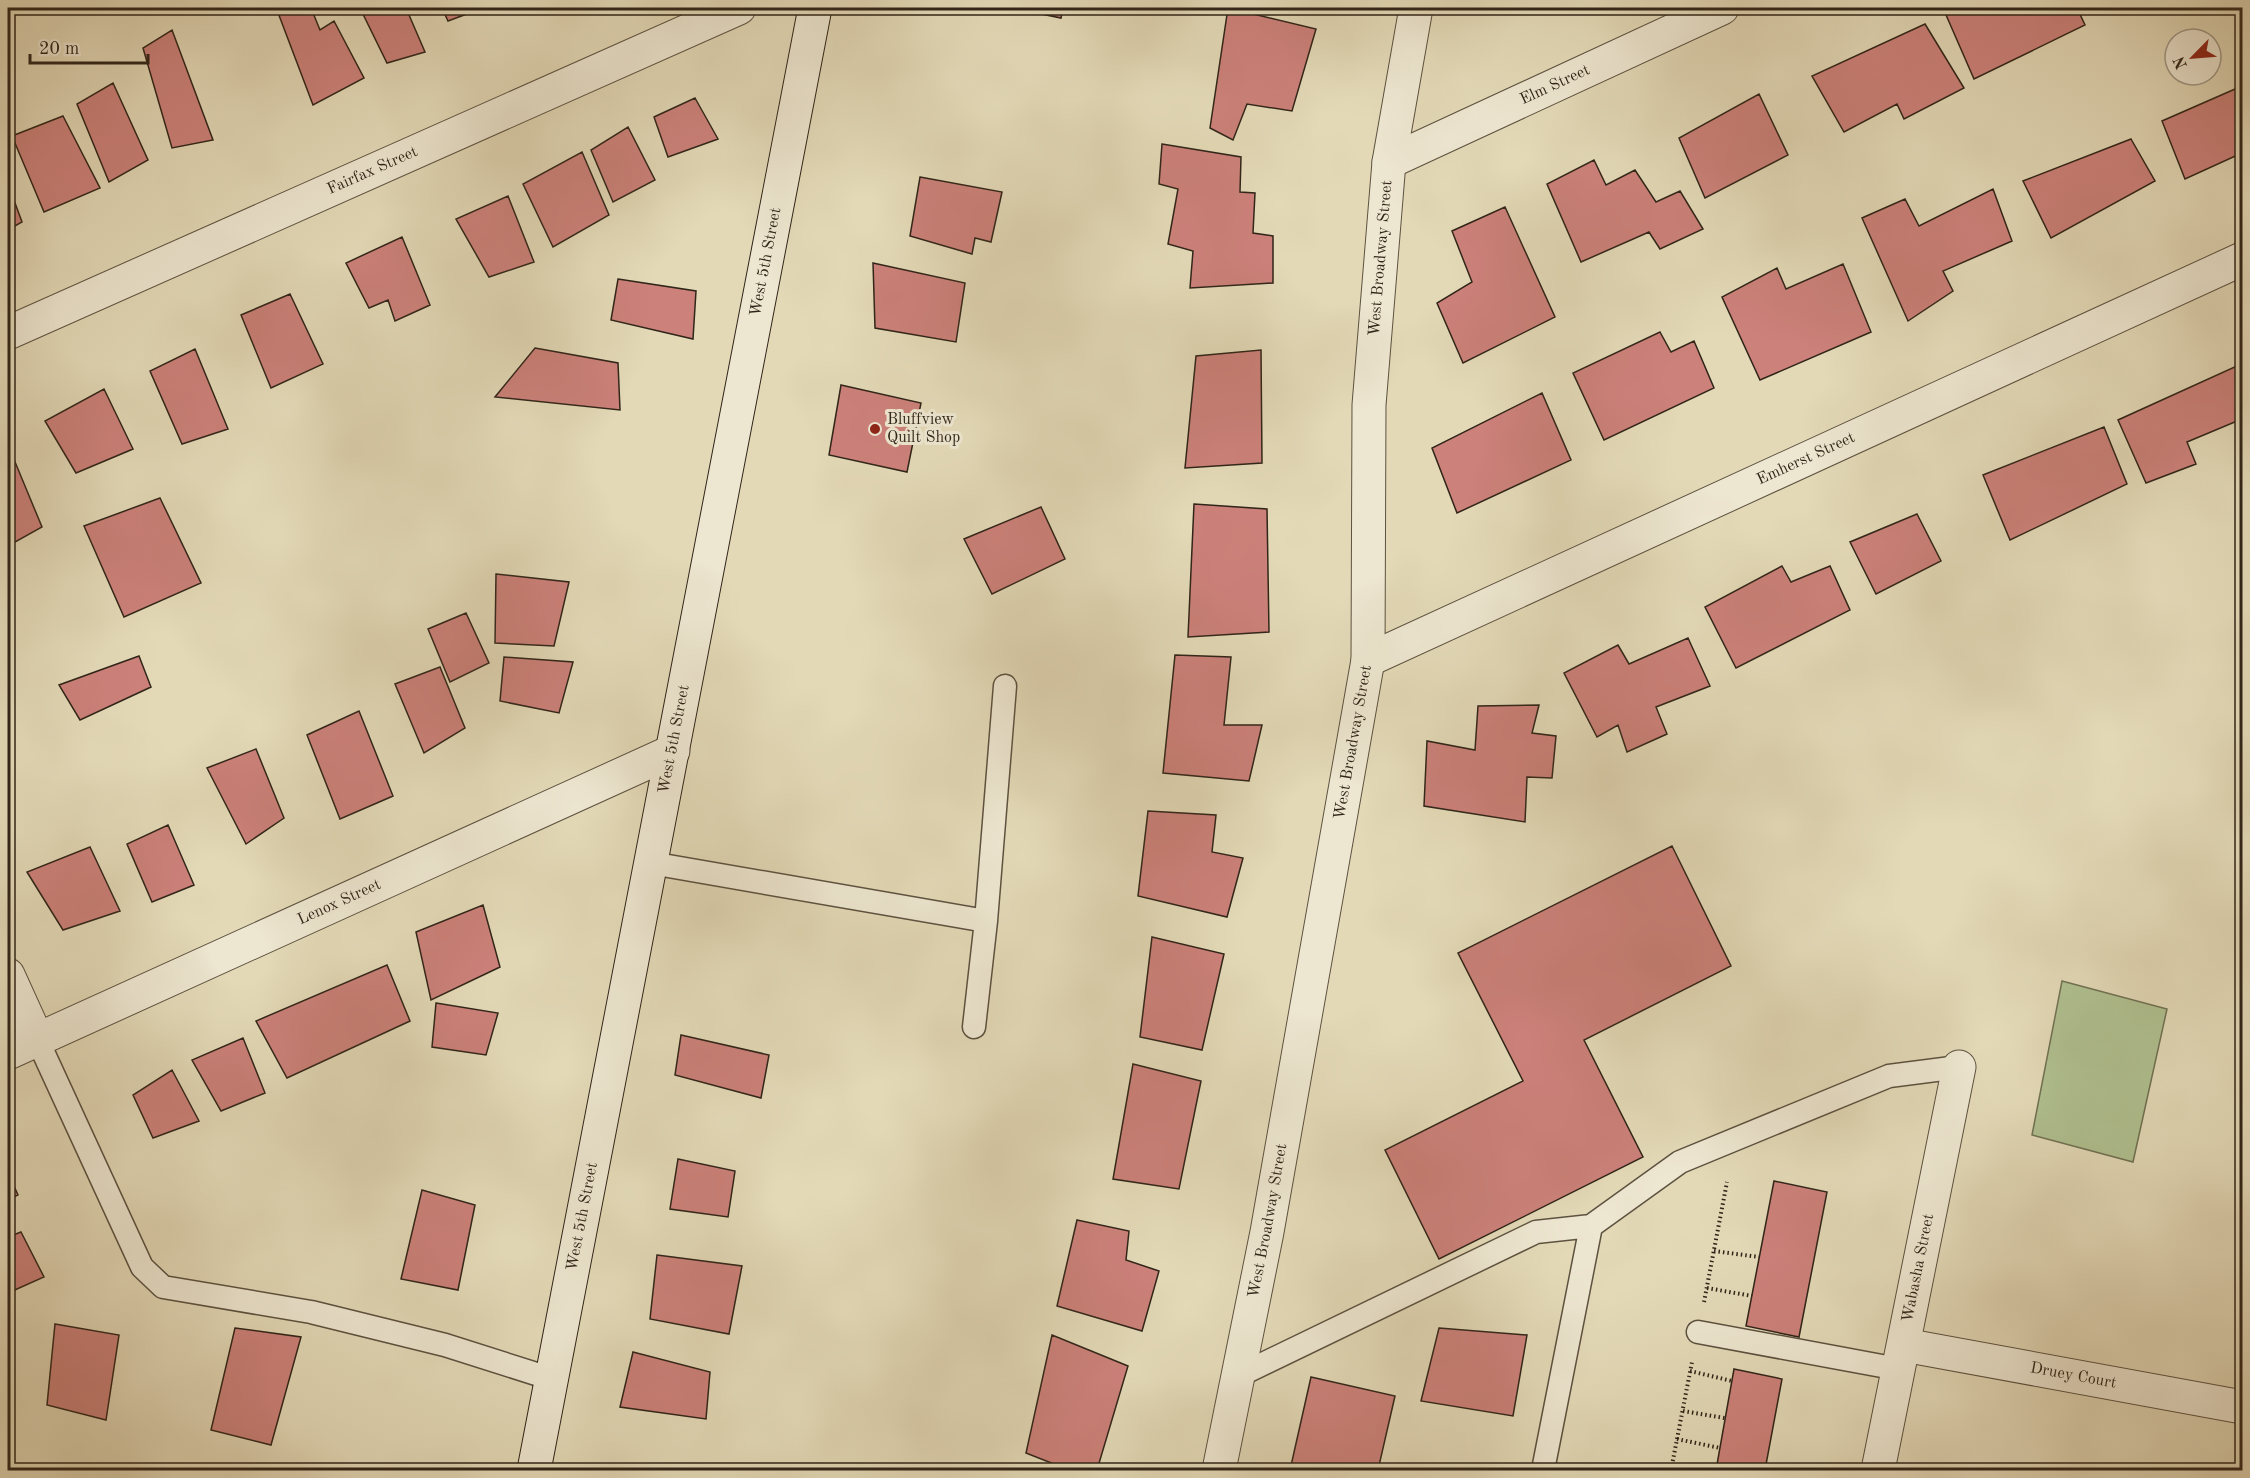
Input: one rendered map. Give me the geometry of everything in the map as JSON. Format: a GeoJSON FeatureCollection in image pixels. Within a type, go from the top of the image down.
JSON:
{"type":"FeatureCollection","features":[{"type":"Feature","properties":{"kind":"street","name":"Fairfax Street"},"geometry":{"type":"LineString","coordinates":[[8,333],[739,8]]}},
{"type":"Feature","properties":{"kind":"street","name":"West 5th Street"},"geometry":{"type":"LineString","coordinates":[[534,1470],[815,8]]}},
{"type":"Feature","properties":{"kind":"street","name":"West Broadway Street"},"geometry":{"type":"LineString","coordinates":[[1219,1470],[1267,1232],[1368,660],[1370,405],[1389,162],[1416,8]]}},
{"type":"Feature","properties":{"kind":"street","name":"Elm Street"},"geometry":{"type":"LineString","coordinates":[[1389,162],[1722,8]]}},
{"type":"Feature","properties":{"kind":"street","name":"Emherst Street"},"geometry":{"type":"LineString","coordinates":[[1368,660],[2242,259]]}},
{"type":"Feature","properties":{"kind":"street","name":"Lenox Street"},"geometry":{"type":"LineString","coordinates":[[8,1053],[673,751]]}},
{"type":"Feature","properties":{"kind":"street"},"geometry":{"type":"LineString","coordinates":[[8,975],[38,1041]]}},
{"type":"Feature","properties":{"kind":"street","name":"Wabasha Street"},"geometry":{"type":"LineString","coordinates":[[1878,1470],[1959,1067]]}},
{"type":"Feature","properties":{"kind":"street","name":"Druey Court"},"geometry":{"type":"LineString","coordinates":[[1901,1357],[2242,1407]]}},
{"type":"Feature","properties":{"kind":"lane"},"geometry":{"type":"LineString","coordinates":[[974,1027],[986,921],[1005,686]]}},
{"type":"Feature","properties":{"kind":"lane"},"geometry":{"type":"LineString","coordinates":[[651,863],[986,921]]}},
{"type":"Feature","properties":{"kind":"lane"},"geometry":{"type":"LineString","coordinates":[[38,1041],[142,1267],[163,1287],[311,1312],[446,1345],[552,1378]]}},
{"type":"Feature","properties":{"kind":"lane"},"geometry":{"type":"LineString","coordinates":[[1238,1376],[1536,1232],[1591,1226],[1680,1162],[1889,1076],[1959,1067]]}},
{"type":"Feature","properties":{"kind":"lane"},"geometry":{"type":"LineString","coordinates":[[1543,1470],[1591,1226]]}},
{"type":"Feature","properties":{"kind":"lane"},"geometry":{"type":"LineString","coordinates":[[1698,1332],[1901,1357]]}},
{"type":"Feature","properties":{"kind":"path"},"geometry":{"type":"LineString","coordinates":[[1714,1251],[1759,1257]]}},
{"type":"Feature","properties":{"kind":"path"},"geometry":{"type":"LineString","coordinates":[[1707,1288],[1752,1296]]}},
{"type":"Feature","properties":{"kind":"path"},"geometry":{"type":"LineString","coordinates":[[1690,1371],[1732,1381]]}},
{"type":"Feature","properties":{"kind":"path"},"geometry":{"type":"LineString","coordinates":[[1683,1411],[1725,1418]]}},
{"type":"Feature","properties":{"kind":"path"},"geometry":{"type":"LineString","coordinates":[[1677,1439],[1720,1448]]}},
{"type":"Feature","properties":{"kind":"green space"},"geometry":{"type":"Polygon","coordinates":[[[2062,981],[2167,1009],[2133,1162],[2032,1135],[2062,981]]]}},
{"type":"Feature","properties":{"kind":"building"},"geometry":{"type":"Polygon","coordinates":[[[311,8],[320,30],[334,21],[364,78],[313,105],[277,10],[311,8]]]}},
{"type":"Feature","properties":{"kind":"building"},"geometry":{"type":"Polygon","coordinates":[[[360,8],[406,8],[425,52],[387,63],[360,8]]]}},
{"type":"Feature","properties":{"kind":"building"},"geometry":{"type":"Polygon","coordinates":[[[442,8],[483,8],[448,21],[442,8]]]}},
{"type":"Feature","properties":{"kind":"building"},"geometry":{"type":"Polygon","coordinates":[[[1013,8],[1063,8],[1061,18],[1013,8]]]}},
{"type":"Feature","properties":{"kind":"building"},"geometry":{"type":"Polygon","coordinates":[[[1228,8],[1316,29],[1292,111],[1247,104],[1233,140],[1210,128],[1228,8]]]}},
{"type":"Feature","properties":{"kind":"building"},"geometry":{"type":"Polygon","coordinates":[[[1943,8],[2077,8],[2085,25],[1974,79],[1943,8]]]}},
{"type":"Feature","properties":{"kind":"building"},"geometry":{"type":"Polygon","coordinates":[[[1925,24],[1964,88],[1904,119],[1897,104],[1844,132],[1812,76],[1925,24]]]}},
{"type":"Feature","properties":{"kind":"building"},"geometry":{"type":"Polygon","coordinates":[[[172,30],[213,140],[172,148],[143,48],[172,30]]]}},
{"type":"Feature","properties":{"kind":"building"},"geometry":{"type":"Polygon","coordinates":[[[113,83],[148,160],[109,182],[77,104],[113,83]]]}},
{"type":"Feature","properties":{"kind":"building"},"geometry":{"type":"Polygon","coordinates":[[[2242,86],[2242,153],[2185,179],[2162,121],[2242,86]]]}},
{"type":"Feature","properties":{"kind":"building"},"geometry":{"type":"Polygon","coordinates":[[[1759,94],[1788,155],[1705,198],[1679,138],[1759,94]]]}},
{"type":"Feature","properties":{"kind":"building"},"geometry":{"type":"Polygon","coordinates":[[[695,98],[718,139],[668,157],[654,117],[695,98]]]}},
{"type":"Feature","properties":{"kind":"building"},"geometry":{"type":"Polygon","coordinates":[[[63,116],[100,188],[44,212],[12,136],[63,116]]]}},
{"type":"Feature","properties":{"kind":"building"},"geometry":{"type":"Polygon","coordinates":[[[628,127],[655,180],[613,202],[591,150],[628,127]]]}},
{"type":"Feature","properties":{"kind":"building"},"geometry":{"type":"Polygon","coordinates":[[[2131,139],[2155,181],[2051,238],[2023,181],[2131,139]]]}},
{"type":"Feature","properties":{"kind":"building"},"geometry":{"type":"Polygon","coordinates":[[[1162,144],[1241,157],[1240,192],[1255,193],[1253,233],[1273,236],[1273,283],[1190,288],[1193,251],[1168,244],[1178,189],[1159,184],[1162,144]]]}},
{"type":"Feature","properties":{"kind":"building"},"geometry":{"type":"Polygon","coordinates":[[[582,152],[609,215],[553,247],[523,184],[582,152]]]}},
{"type":"Feature","properties":{"kind":"building"},"geometry":{"type":"Polygon","coordinates":[[[1594,160],[1606,185],[1635,170],[1656,202],[1680,191],[1703,229],[1660,249],[1649,232],[1581,262],[1547,184],[1594,160]]]}},
{"type":"Feature","properties":{"kind":"building"},"geometry":{"type":"Polygon","coordinates":[[[920,177],[1002,192],[991,242],[975,238],[972,254],[910,236],[920,177]]]}},
{"type":"Feature","properties":{"kind":"building"},"geometry":{"type":"Polygon","coordinates":[[[8,184],[22,222],[8,230],[8,184]]]}},
{"type":"Feature","properties":{"kind":"building"},"geometry":{"type":"Polygon","coordinates":[[[1993,189],[2012,241],[1943,271],[1953,291],[1908,321],[1862,218],[1905,199],[1919,226],[1993,189]]]}},
{"type":"Feature","properties":{"kind":"building"},"geometry":{"type":"Polygon","coordinates":[[[508,196],[534,262],[489,277],[456,219],[508,196]]]}},
{"type":"Feature","properties":{"kind":"building"},"geometry":{"type":"Polygon","coordinates":[[[1505,207],[1555,317],[1463,363],[1437,303],[1472,282],[1452,231],[1505,207]]]}},
{"type":"Feature","properties":{"kind":"building"},"geometry":{"type":"Polygon","coordinates":[[[402,237],[430,305],[395,321],[388,300],[369,308],[346,263],[402,237]]]}},
{"type":"Feature","properties":{"kind":"building"},"geometry":{"type":"Polygon","coordinates":[[[873,263],[965,283],[956,342],[875,328],[873,263]]]}},
{"type":"Feature","properties":{"kind":"building"},"geometry":{"type":"Polygon","coordinates":[[[1843,264],[1871,332],[1760,380],[1722,297],[1777,268],[1786,289],[1843,264]]]}},
{"type":"Feature","properties":{"kind":"building"},"geometry":{"type":"Polygon","coordinates":[[[618,279],[696,291],[693,339],[611,320],[618,279]]]}},
{"type":"Feature","properties":{"kind":"building"},"geometry":{"type":"Polygon","coordinates":[[[290,294],[323,364],[271,388],[241,315],[290,294]]]}},
{"type":"Feature","properties":{"kind":"building"},"geometry":{"type":"Polygon","coordinates":[[[1660,332],[1671,352],[1694,341],[1714,388],[1604,440],[1573,373],[1660,332]]]}},
{"type":"Feature","properties":{"kind":"building"},"geometry":{"type":"Polygon","coordinates":[[[535,348],[618,363],[620,410],[495,397],[535,348]]]}},
{"type":"Feature","properties":{"kind":"building"},"geometry":{"type":"Polygon","coordinates":[[[195,349],[228,429],[182,444],[150,371],[195,349]]]}},
{"type":"Feature","properties":{"kind":"building"},"geometry":{"type":"Polygon","coordinates":[[[1261,350],[1262,463],[1185,468],[1196,356],[1261,350]]]}},
{"type":"Feature","properties":{"kind":"building"},"geometry":{"type":"Polygon","coordinates":[[[2239,365],[2242,373],[2242,419],[2187,442],[2196,464],[2146,483],[2118,420],[2239,365]]]}},
{"type":"Feature","properties":{"kind":"building","name":"Bluffview Quilt Shop"},"geometry":{"type":"Polygon","coordinates":[[[841,385],[921,403],[907,472],[829,455],[841,385]]]}},
{"type":"Feature","properties":{"kind":"building"},"geometry":{"type":"Polygon","coordinates":[[[104,389],[133,449],[76,473],[45,421],[104,389]]]}},
{"type":"Feature","properties":{"kind":"building"},"geometry":{"type":"Polygon","coordinates":[[[1542,393],[1571,460],[1457,513],[1432,448],[1542,393]]]}},
{"type":"Feature","properties":{"kind":"building"},"geometry":{"type":"Polygon","coordinates":[[[2104,427],[2127,484],[2010,540],[1983,475],[2104,427]]]}},
{"type":"Feature","properties":{"kind":"building"},"geometry":{"type":"Polygon","coordinates":[[[8,445],[42,527],[8,546],[8,445]]]}},
{"type":"Feature","properties":{"kind":"building"},"geometry":{"type":"Polygon","coordinates":[[[160,498],[201,583],[124,617],[84,526],[160,498]]]}},
{"type":"Feature","properties":{"kind":"building"},"geometry":{"type":"Polygon","coordinates":[[[1194,504],[1267,509],[1269,632],[1188,637],[1194,504]]]}},
{"type":"Feature","properties":{"kind":"building"},"geometry":{"type":"Polygon","coordinates":[[[1041,507],[1065,559],[992,594],[964,539],[1041,507]]]}},
{"type":"Feature","properties":{"kind":"building"},"geometry":{"type":"Polygon","coordinates":[[[1917,514],[1941,561],[1876,594],[1850,542],[1917,514]]]}},
{"type":"Feature","properties":{"kind":"building"},"geometry":{"type":"Polygon","coordinates":[[[1782,566],[1791,582],[1830,566],[1850,610],[1736,668],[1705,607],[1782,566]]]}},
{"type":"Feature","properties":{"kind":"building"},"geometry":{"type":"Polygon","coordinates":[[[496,574],[569,582],[554,646],[495,643],[496,574]]]}},
{"type":"Feature","properties":{"kind":"building"},"geometry":{"type":"Polygon","coordinates":[[[466,613],[489,663],[450,682],[428,629],[466,613]]]}},
{"type":"Feature","properties":{"kind":"building"},"geometry":{"type":"Polygon","coordinates":[[[1688,638],[1710,686],[1656,707],[1667,734],[1627,752],[1618,725],[1597,737],[1564,673],[1618,645],[1629,664],[1688,638]]]}},
{"type":"Feature","properties":{"kind":"building"},"geometry":{"type":"Polygon","coordinates":[[[1175,655],[1231,657],[1224,725],[1262,725],[1249,781],[1163,773],[1175,655]]]}},
{"type":"Feature","properties":{"kind":"building"},"geometry":{"type":"Polygon","coordinates":[[[139,656],[151,687],[80,720],[59,685],[139,656]]]}},
{"type":"Feature","properties":{"kind":"building"},"geometry":{"type":"Polygon","coordinates":[[[504,657],[573,662],[559,713],[500,701],[504,657]]]}},
{"type":"Feature","properties":{"kind":"building"},"geometry":{"type":"Polygon","coordinates":[[[440,667],[465,728],[424,753],[395,684],[440,667]]]}},
{"type":"Feature","properties":{"kind":"building"},"geometry":{"type":"Polygon","coordinates":[[[1539,705],[1532,733],[1556,736],[1552,778],[1527,777],[1525,822],[1424,806],[1427,741],[1475,750],[1478,706],[1539,705]]]}},
{"type":"Feature","properties":{"kind":"building"},"geometry":{"type":"Polygon","coordinates":[[[359,711],[393,796],[340,819],[307,735],[359,711]]]}},
{"type":"Feature","properties":{"kind":"building"},"geometry":{"type":"Polygon","coordinates":[[[256,749],[284,818],[246,844],[207,768],[256,749]]]}},
{"type":"Feature","properties":{"kind":"building"},"geometry":{"type":"Polygon","coordinates":[[[1148,811],[1216,815],[1212,852],[1243,858],[1227,917],[1138,896],[1148,811]]]}},
{"type":"Feature","properties":{"kind":"building"},"geometry":{"type":"Polygon","coordinates":[[[168,825],[194,885],[152,902],[127,844],[168,825]]]}},
{"type":"Feature","properties":{"kind":"building"},"geometry":{"type":"Polygon","coordinates":[[[1672,846],[1731,966],[1584,1040],[1643,1157],[1439,1259],[1385,1150],[1523,1081],[1458,953],[1672,846]]]}},
{"type":"Feature","properties":{"kind":"building"},"geometry":{"type":"Polygon","coordinates":[[[90,847],[120,911],[63,930],[27,872],[90,847]]]}},
{"type":"Feature","properties":{"kind":"building"},"geometry":{"type":"Polygon","coordinates":[[[483,905],[500,967],[431,1000],[416,932],[483,905]]]}},
{"type":"Feature","properties":{"kind":"building"},"geometry":{"type":"Polygon","coordinates":[[[1152,937],[1224,954],[1202,1050],[1140,1037],[1152,937]]]}},
{"type":"Feature","properties":{"kind":"building"},"geometry":{"type":"Polygon","coordinates":[[[387,965],[410,1021],[287,1078],[256,1021],[387,965]]]}},
{"type":"Feature","properties":{"kind":"building"},"geometry":{"type":"Polygon","coordinates":[[[436,1003],[498,1013],[486,1055],[432,1047],[436,1003]]]}},
{"type":"Feature","properties":{"kind":"building"},"geometry":{"type":"Polygon","coordinates":[[[681,1035],[769,1055],[761,1098],[675,1075],[681,1035]]]}},
{"type":"Feature","properties":{"kind":"building"},"geometry":{"type":"Polygon","coordinates":[[[243,1038],[265,1093],[221,1111],[192,1060],[243,1038]]]}},
{"type":"Feature","properties":{"kind":"building"},"geometry":{"type":"Polygon","coordinates":[[[1133,1064],[1201,1081],[1179,1189],[1113,1179],[1133,1064]]]}},
{"type":"Feature","properties":{"kind":"building"},"geometry":{"type":"Polygon","coordinates":[[[172,1070],[199,1121],[153,1138],[133,1095],[172,1070]]]}},
{"type":"Feature","properties":{"kind":"building"},"geometry":{"type":"Polygon","coordinates":[[[678,1159],[735,1171],[728,1217],[670,1209],[678,1159]]]}},
{"type":"Feature","properties":{"kind":"building"},"geometry":{"type":"Polygon","coordinates":[[[8,1173],[18,1195],[8,1200],[8,1173]]]}},
{"type":"Feature","properties":{"kind":"building"},"geometry":{"type":"Polygon","coordinates":[[[1774,1181],[1827,1192],[1799,1337],[1746,1326],[1774,1181]]]}},
{"type":"Feature","properties":{"kind":"building"},"geometry":{"type":"Polygon","coordinates":[[[422,1190],[475,1205],[458,1290],[401,1279],[422,1190]]]}},
{"type":"Feature","properties":{"kind":"building"},"geometry":{"type":"Polygon","coordinates":[[[1077,1220],[1129,1231],[1126,1260],[1159,1271],[1142,1331],[1057,1306],[1077,1220]]]}},
{"type":"Feature","properties":{"kind":"building"},"geometry":{"type":"Polygon","coordinates":[[[21,1232],[44,1277],[8,1293],[8,1237],[21,1232]]]}},
{"type":"Feature","properties":{"kind":"building"},"geometry":{"type":"Polygon","coordinates":[[[657,1255],[742,1266],[729,1334],[650,1319],[657,1255]]]}},
{"type":"Feature","properties":{"kind":"building"},"geometry":{"type":"Polygon","coordinates":[[[55,1324],[119,1335],[106,1420],[47,1405],[55,1324]]]}},
{"type":"Feature","properties":{"kind":"building"},"geometry":{"type":"Polygon","coordinates":[[[235,1328],[301,1337],[271,1445],[211,1430],[235,1328]]]}},
{"type":"Feature","properties":{"kind":"building"},"geometry":{"type":"Polygon","coordinates":[[[1439,1328],[1527,1335],[1513,1416],[1421,1401],[1439,1328]]]}},
{"type":"Feature","properties":{"kind":"building"},"geometry":{"type":"Polygon","coordinates":[[[1052,1335],[1128,1366],[1097,1470],[1069,1470],[1026,1453],[1052,1335]]]}},
{"type":"Feature","properties":{"kind":"building"},"geometry":{"type":"Polygon","coordinates":[[[633,1352],[710,1372],[706,1419],[620,1407],[633,1352]]]}},
{"type":"Feature","properties":{"kind":"building"},"geometry":{"type":"Polygon","coordinates":[[[1734,1369],[1782,1379],[1765,1470],[1716,1470],[1734,1369]]]}},
{"type":"Feature","properties":{"kind":"building"},"geometry":{"type":"Polygon","coordinates":[[[1311,1377],[1395,1396],[1378,1470],[1290,1470],[1311,1377]]]}},
{"type":"Feature","properties":{"kind":"place","name":"Bluffview Quilt Shop"},"geometry":{"type":"Point","coordinates":[875,429]}}]}
